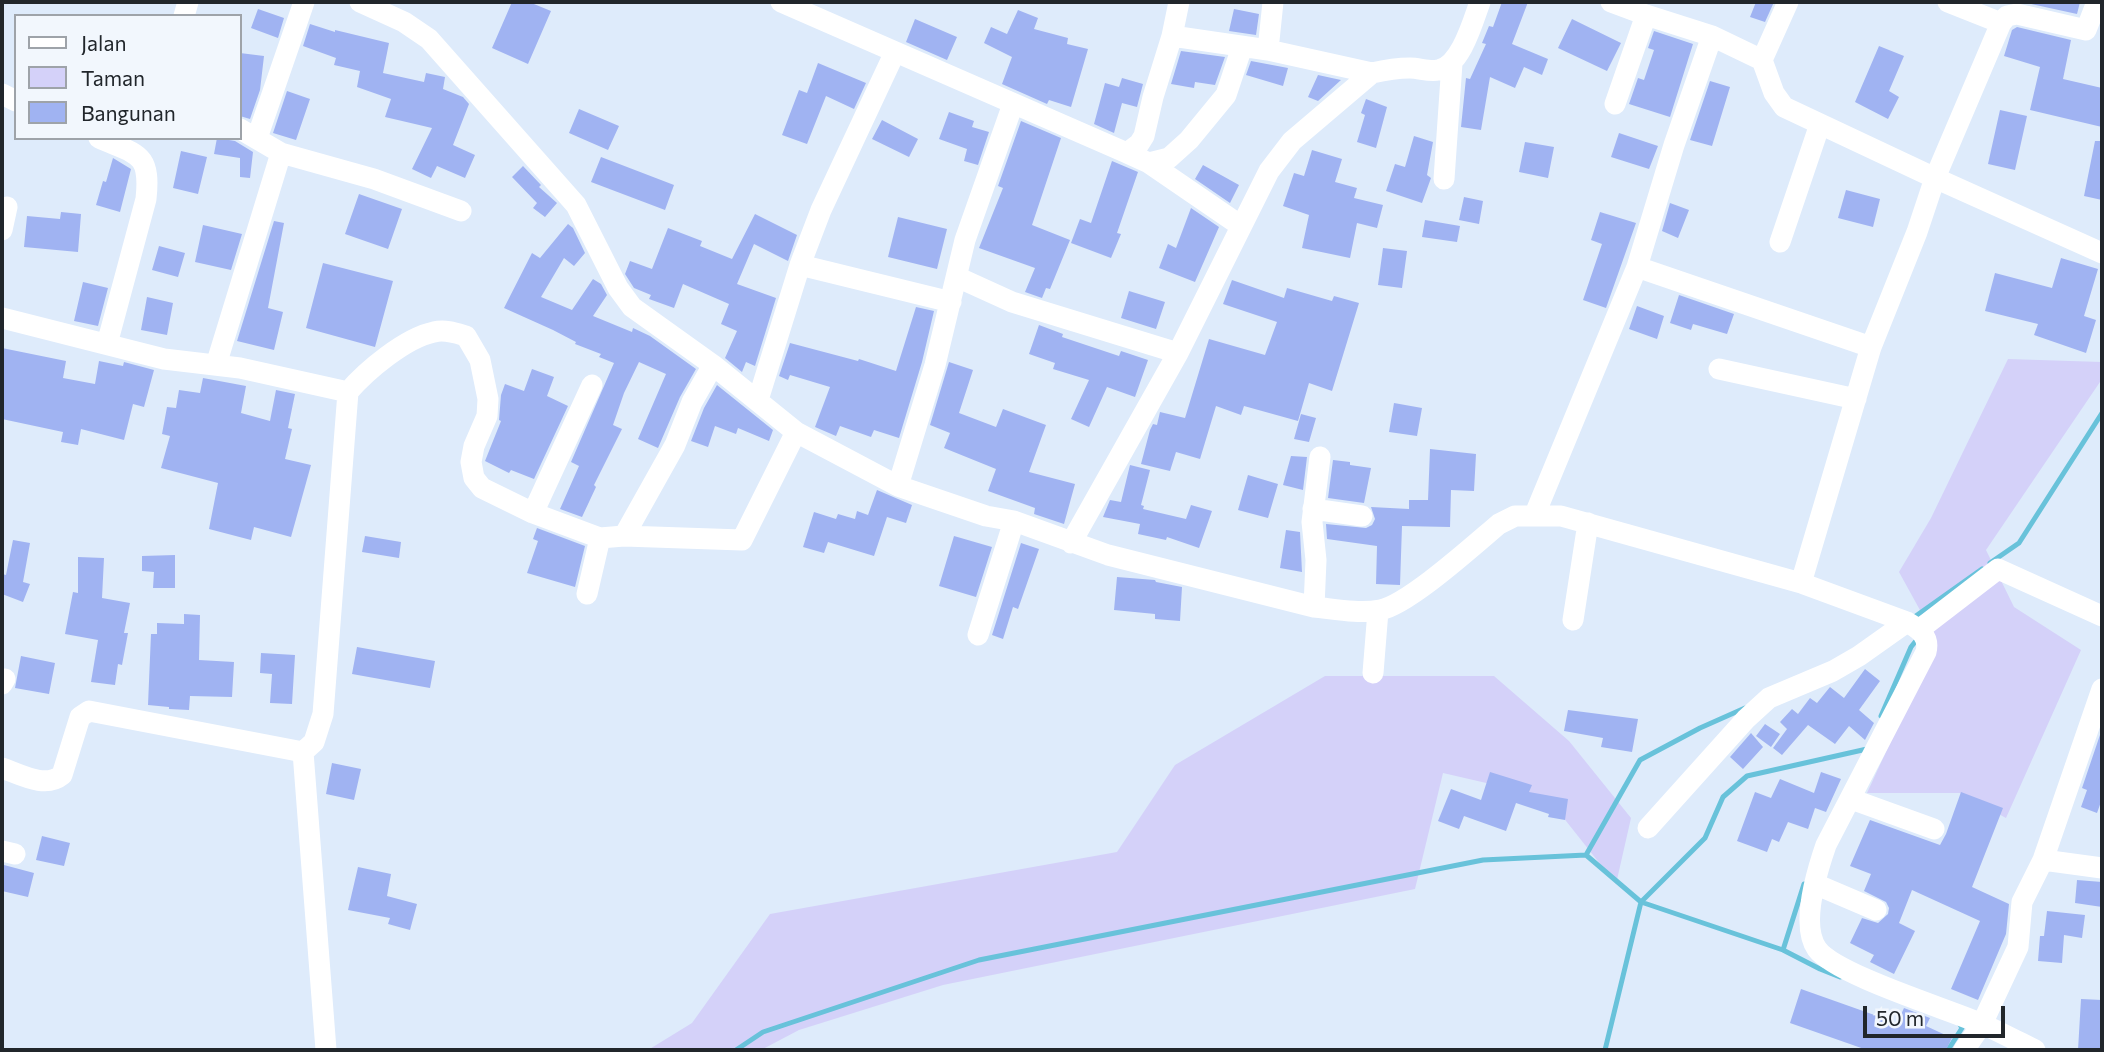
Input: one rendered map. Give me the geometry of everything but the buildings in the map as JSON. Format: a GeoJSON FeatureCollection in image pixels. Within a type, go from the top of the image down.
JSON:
{"type":"FeatureCollection","features":[{"type":"Feature","properties":{"kind":"street"},"geometry":{"type":"LineString","coordinates":[[304,2],[248,134],[281,153],[374,179],[460,211]]}},
{"type":"Feature","properties":{"kind":"street"},"geometry":{"type":"LineString","coordinates":[[360,2],[404,22],[429,39],[576,205],[618,288],[632,306],[758,400],[796,432],[898,486],[986,516],[1014,521],[1108,555],[1314,607],[1378,611],[1391,607],[1411,595],[1500,524],[1515,516],[1535,514],[1562,516],[1801,583],[1914,626],[1925,636],[1926,652],[1826,845],[1815,884],[1810,929],[1817,949],[1839,965],[1982,1024],[2035,1050]]}},
{"type":"Feature","properties":{"kind":"street"},"geometry":{"type":"LineString","coordinates":[[781,2],[820,9],[895,52],[1149,163],[1241,226]]}},
{"type":"Feature","properties":{"kind":"street"},"geometry":{"type":"LineString","coordinates":[[1127,153],[1139,144],[1144,136],[1179,2]]}},
{"type":"Feature","properties":{"kind":"street"},"geometry":{"type":"LineString","coordinates":[[1268,50],[1273,2]]}},
{"type":"Feature","properties":{"kind":"street"},"geometry":{"type":"LineString","coordinates":[[1444,179],[1452,63],[1468,34],[1480,2]]}},
{"type":"Feature","properties":{"kind":"street"},"geometry":{"type":"LineString","coordinates":[[1611,2],[1712,36],[1762,60]]}},
{"type":"Feature","properties":{"kind":"street"},"geometry":{"type":"LineString","coordinates":[[1788,2],[1762,60],[1774,93],[1784,107],[2102,253]]}},
{"type":"Feature","properties":{"kind":"street"},"geometry":{"type":"LineString","coordinates":[[1948,2],[2001,23]]}},
{"type":"Feature","properties":{"kind":"street"},"geometry":{"type":"LineString","coordinates":[[1801,583],[1871,347],[1917,232],[1935,178],[2001,23],[2007,16],[2017,14],[2094,33],[2097,2]]}},
{"type":"Feature","properties":{"kind":"street"},"geometry":{"type":"LineString","coordinates":[[1615,104],[1646,15]]}},
{"type":"Feature","properties":{"kind":"street"},"geometry":{"type":"LineString","coordinates":[[1172,36],[1268,50],[1372,73],[1410,68],[1439,70],[1452,63]]}},
{"type":"Feature","properties":{"kind":"street"},"geometry":{"type":"LineString","coordinates":[[1535,514],[1637,267],[1674,145],[1712,36]]}},
{"type":"Feature","properties":{"kind":"street"},"geometry":{"type":"LineString","coordinates":[[1149,163],[1169,158],[1213,112],[1226,95],[1242,47]]}},
{"type":"Feature","properties":{"kind":"street"},"geometry":{"type":"LineString","coordinates":[[758,400],[800,265],[821,210],[895,52]]}},
{"type":"Feature","properties":{"kind":"street"},"geometry":{"type":"LineString","coordinates":[[1071,543],[1178,353],[1269,171],[1292,141],[1372,73]]}},
{"type":"Feature","properties":{"kind":"street"},"geometry":{"type":"LineString","coordinates":[[898,486],[935,365],[965,240],[1013,104]]}},
{"type":"Feature","properties":{"kind":"street"},"geometry":{"type":"LineString","coordinates":[[1780,242],[1820,124]]}},
{"type":"Feature","properties":{"kind":"street"},"geometry":{"type":"LineString","coordinates":[[107,344],[146,199],[146,166],[140,147],[108,140]]}},
{"type":"Feature","properties":{"kind":"street"},"geometry":{"type":"LineString","coordinates":[[216,365],[281,153]]}},
{"type":"Feature","properties":{"kind":"street"},"geometry":{"type":"LineString","coordinates":[[2,230],[7,207]]}},
{"type":"Feature","properties":{"kind":"street"},"geometry":{"type":"LineString","coordinates":[[800,265],[951,302]]}},
{"type":"Feature","properties":{"kind":"street"},"geometry":{"type":"LineString","coordinates":[[1637,267],[1871,347]]}},
{"type":"Feature","properties":{"kind":"street"},"geometry":{"type":"LineString","coordinates":[[957,277],[1012,302],[1178,353]]}},
{"type":"Feature","properties":{"kind":"street"},"geometry":{"type":"LineString","coordinates":[[2,318],[164,359],[240,368],[348,392]]}},
{"type":"Feature","properties":{"kind":"street"},"geometry":{"type":"LineString","coordinates":[[2,768],[40,781],[56,780],[62,775],[79,717],[89,711],[303,751],[314,742],[323,714],[348,392],[372,368],[419,337],[435,331],[450,331],[466,336],[480,360],[488,399],[487,416],[474,446],[471,463],[474,478],[482,488],[533,513],[600,538],[624,536],[742,540],[796,432]]}},
{"type":"Feature","properties":{"kind":"street"},"geometry":{"type":"LineString","coordinates":[[624,536],[675,445],[692,402],[712,365]]}},
{"type":"Feature","properties":{"kind":"street"},"geometry":{"type":"LineString","coordinates":[[1719,369],[1856,399]]}},
{"type":"Feature","properties":{"kind":"street"},"geometry":{"type":"LineString","coordinates":[[533,513],[592,385]]}},
{"type":"Feature","properties":{"kind":"street"},"geometry":{"type":"LineString","coordinates":[[1314,607],[1316,560],[1312,522],[1320,457]]}},
{"type":"Feature","properties":{"kind":"street"},"geometry":{"type":"LineString","coordinates":[[1313,509],[1362,516]]}},
{"type":"Feature","properties":{"kind":"street"},"geometry":{"type":"LineString","coordinates":[[978,635],[1014,521]]}},
{"type":"Feature","properties":{"kind":"street"},"geometry":{"type":"LineString","coordinates":[[1573,620],[1588,523]]}},
{"type":"Feature","properties":{"kind":"street"},"geometry":{"type":"LineString","coordinates":[[587,594],[600,538]]}},
{"type":"Feature","properties":{"kind":"street"},"geometry":{"type":"LineString","coordinates":[[1648,828],[1746,719],[1769,698],[1833,671],[1914,626],[1998,569],[2102,616]]}},
{"type":"Feature","properties":{"kind":"street"},"geometry":{"type":"LineString","coordinates":[[1373,673],[1378,611]]}},
{"type":"Feature","properties":{"kind":"street"},"geometry":{"type":"LineString","coordinates":[[1964,1050],[1982,1024],[2018,947],[2022,902],[2043,860],[2102,689]]}},
{"type":"Feature","properties":{"kind":"street"},"geometry":{"type":"LineString","coordinates":[[303,751],[326,1050]]}},
{"type":"Feature","properties":{"kind":"street"},"geometry":{"type":"LineString","coordinates":[[1851,799],[1934,829]]}},
{"type":"Feature","properties":{"kind":"street"},"geometry":{"type":"LineString","coordinates":[[2043,860],[2102,868]]}},
{"type":"Feature","properties":{"kind":"street"},"geometry":{"type":"LineString","coordinates":[[1815,884],[1876,910]]}},
{"type":"Feature","properties":{"kind":"green space"},"geometry":{"type":"Polygon","coordinates":[[[2008,359],[2102,362],[2102,379],[1986,550],[2014,607],[2081,650],[2006,818],[1960,793],[1867,793],[1937,641],[1899,572],[1931,518],[2008,359]]]}},
{"type":"Feature","properties":{"kind":"green space"},"geometry":{"type":"Polygon","coordinates":[[[1325,676],[1494,676],[1569,741],[1631,818],[1616,884],[1547,797],[1443,773],[1415,889],[943,985],[799,1030],[761,1050],[648,1050],[692,1023],[770,914],[1117,852],[1175,765],[1325,676]]]}},
{"type":"Feature","properties":{"kind":"waterway"},"geometry":{"type":"LineString","coordinates":[[1990,563],[2019,543],[2102,413]]}},
{"type":"Feature","properties":{"kind":"waterway"},"geometry":{"type":"LineString","coordinates":[[1913,618],[1982,569]]}},
{"type":"Feature","properties":{"kind":"waterway"},"geometry":{"type":"LineString","coordinates":[[1881,716],[1911,647],[1919,637]]}},
{"type":"Feature","properties":{"kind":"waterway"},"geometry":{"type":"LineString","coordinates":[[1586,855],[1640,760],[1745,708]]}},
{"type":"Feature","properties":{"kind":"waterway"},"geometry":{"type":"LineString","coordinates":[[1605,1050],[1641,902],[1705,838],[1723,797],[1747,776],[1867,749]]}},
{"type":"Feature","properties":{"kind":"waterway"},"geometry":{"type":"LineString","coordinates":[[736,1050],[763,1032],[979,960],[1483,860],[1586,855],[1641,902],[1783,950],[1840,977]]}},
{"type":"Feature","properties":{"kind":"waterway"},"geometry":{"type":"LineString","coordinates":[[1783,950],[1804,884]]}},
{"type":"Feature","properties":{"kind":"waterway"},"geometry":{"type":"LineString","coordinates":[[1948,1050],[1962,1028],[1959,1023]]}}]}
